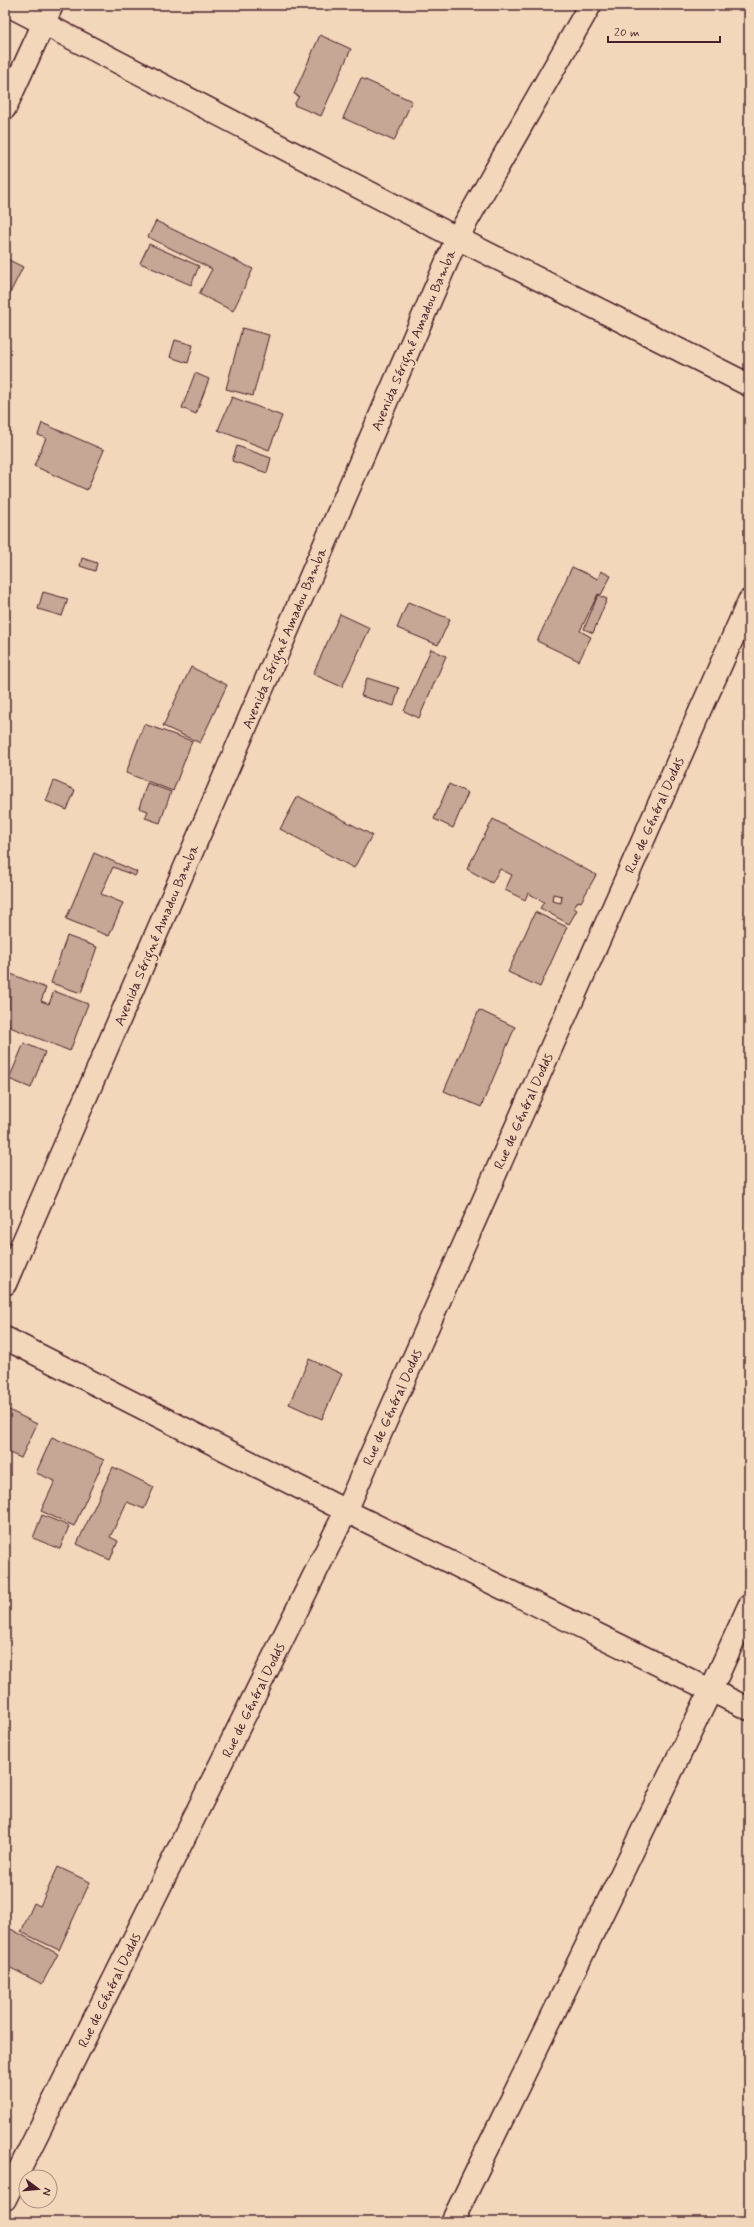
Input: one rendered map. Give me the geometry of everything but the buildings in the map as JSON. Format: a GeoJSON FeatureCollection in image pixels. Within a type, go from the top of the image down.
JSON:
{"type":"FeatureCollection","features":[{"type":"Feature","properties":{"kind":"street"},"geometry":{"type":"LineString","coordinates":[[8,5],[47,14],[457,238],[749,385]]}},
{"type":"Feature","properties":{"kind":"street","name":"Avenida Sérigné Amadou Bamba"},"geometry":{"type":"LineString","coordinates":[[5,1284],[457,238],[590,5]]}},
{"type":"Feature","properties":{"kind":"street"},"geometry":{"type":"LineString","coordinates":[[5,108],[47,14]]}},
{"type":"Feature","properties":{"kind":"street","name":"Rue de Général Dodds"},"geometry":{"type":"LineString","coordinates":[[5,2199],[346,1511],[749,601]]}},
{"type":"Feature","properties":{"kind":"street"},"geometry":{"type":"LineString","coordinates":[[5,1338],[346,1511],[749,1709]]}},
{"type":"Feature","properties":{"kind":"street"},"geometry":{"type":"LineString","coordinates":[[452,2222],[711,1690],[749,1606]]}}]}
